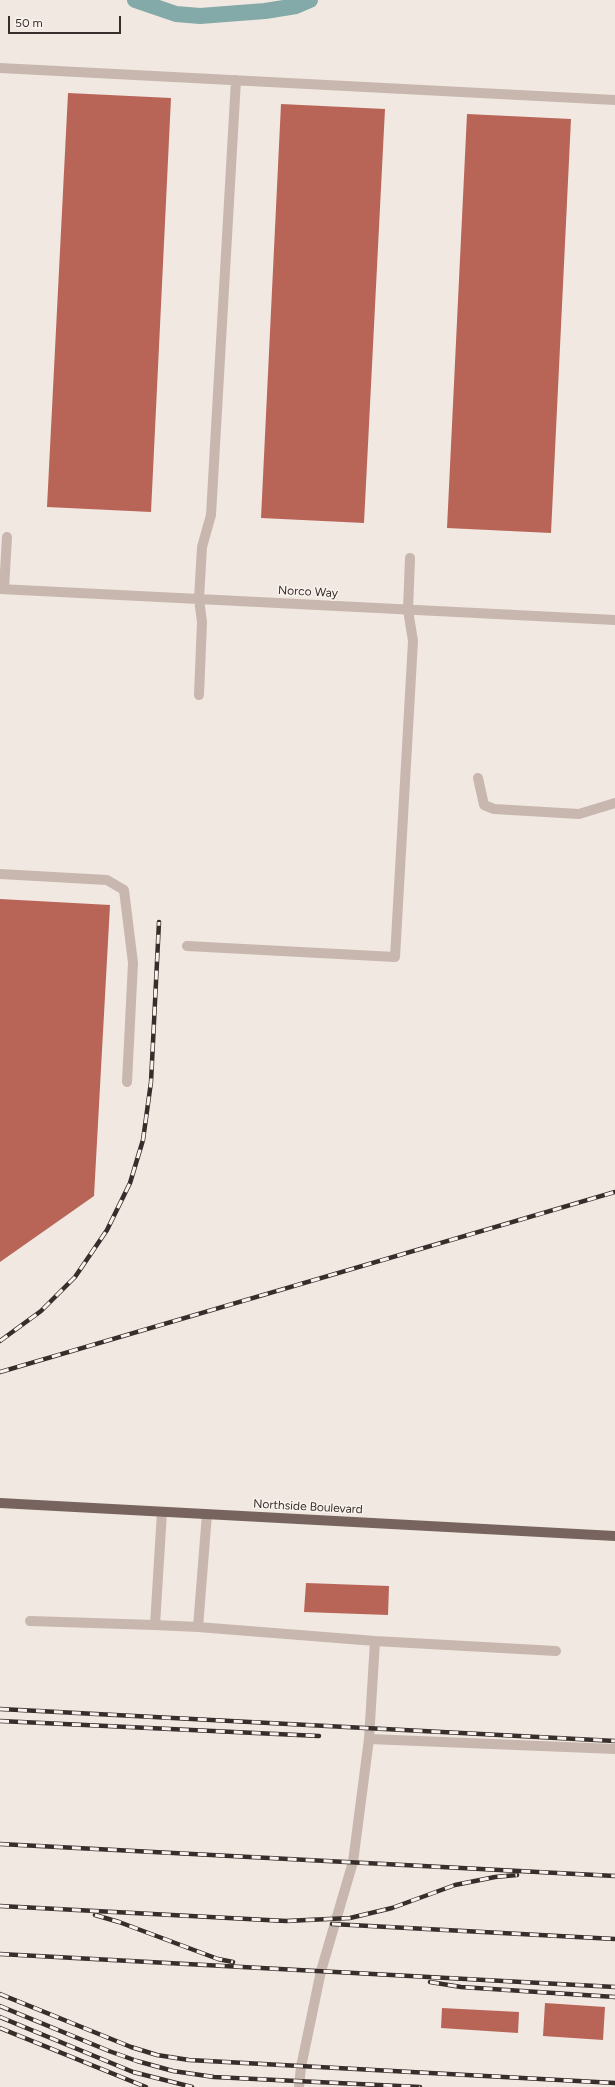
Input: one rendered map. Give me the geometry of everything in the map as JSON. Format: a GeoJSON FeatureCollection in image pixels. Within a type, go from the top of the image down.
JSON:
{"type":"FeatureCollection","features":[{"type":"Feature","properties":{"kind":"main road","name":"Northside Boulevard"},"geometry":{"type":"LineString","coordinates":[[0,1503],[615,1536]]}},
{"type":"Feature","properties":{"kind":"street"},"geometry":{"type":"LineString","coordinates":[[0,68],[615,100]]}},
{"type":"Feature","properties":{"kind":"street"},"geometry":{"type":"LineString","coordinates":[[199,696],[202,622],[199,599],[202,547],[211,515],[236,80]]}},
{"type":"Feature","properties":{"kind":"street"},"geometry":{"type":"LineString","coordinates":[[2,589],[7,537]]}},
{"type":"Feature","properties":{"kind":"street"},"geometry":{"type":"LineString","coordinates":[[187,946],[395,957],[413,642],[408,610],[410,558]]}},
{"type":"Feature","properties":{"kind":"street","name":"Norco Way"},"geometry":{"type":"LineString","coordinates":[[2,589],[615,620]]}},
{"type":"Feature","properties":{"kind":"street"},"geometry":{"type":"LineString","coordinates":[[615,614],[615,620]]}},
{"type":"Feature","properties":{"kind":"street"},"geometry":{"type":"LineString","coordinates":[[478,778],[484,805],[494,809],[579,814],[615,803]]}},
{"type":"Feature","properties":{"kind":"street"},"geometry":{"type":"LineString","coordinates":[[0,874],[107,880],[124,890],[133,963],[127,1082]]}},
{"type":"Feature","properties":{"kind":"street"},"geometry":{"type":"LineString","coordinates":[[155,1625],[162,1512]]}},
{"type":"Feature","properties":{"kind":"street"},"geometry":{"type":"LineString","coordinates":[[198,1627],[207,1514]]}},
{"type":"Feature","properties":{"kind":"street"},"geometry":{"type":"LineString","coordinates":[[30,1621],[198,1627],[375,1641],[556,1651]]}},
{"type":"Feature","properties":{"kind":"street"},"geometry":{"type":"LineString","coordinates":[[299,2087],[301,2067],[321,1971],[353,1862],[369,1739],[375,1641]]}},
{"type":"Feature","properties":{"kind":"street"},"geometry":{"type":"LineString","coordinates":[[369,1739],[615,1749]]}},
{"type":"Feature","properties":{"kind":"building"},"geometry":{"type":"Polygon","coordinates":[[[68,93],[171,98],[151,512],[47,507],[68,93]]]}},
{"type":"Feature","properties":{"kind":"building"},"geometry":{"type":"Polygon","coordinates":[[[281,104],[385,109],[364,523],[261,518],[281,104]]]}},
{"type":"Feature","properties":{"kind":"building"},"geometry":{"type":"Polygon","coordinates":[[[467,114],[571,119],[551,533],[447,528],[467,114]]]}},
{"type":"Feature","properties":{"kind":"building"},"geometry":{"type":"Polygon","coordinates":[[[0,899],[110,905],[94,1196],[0,1262],[0,899]]]}},
{"type":"Feature","properties":{"kind":"building"},"geometry":{"type":"Polygon","coordinates":[[[306,1583],[389,1586],[388,1615],[304,1612],[306,1583]]]}},
{"type":"Feature","properties":{"kind":"building"},"geometry":{"type":"Polygon","coordinates":[[[545,2003],[605,2007],[603,2040],[543,2036],[545,2003]]]}},
{"type":"Feature","properties":{"kind":"building"},"geometry":{"type":"Polygon","coordinates":[[[442,2008],[519,2012],[518,2033],[441,2028],[442,2008]]]}},
{"type":"Feature","properties":{"kind":"waterway"},"geometry":{"type":"LineString","coordinates":[[135,0],[176,14],[200,16],[265,11],[296,6],[310,0]]}},
{"type":"Feature","properties":{"kind":"railway"},"geometry":{"type":"LineString","coordinates":[[0,1341],[41,1311],[75,1277],[107,1230],[130,1183],[143,1140],[151,1082],[159,922]]}},
{"type":"Feature","properties":{"kind":"railway"},"geometry":{"type":"LineString","coordinates":[[0,1372],[615,1192]]}},
{"type":"Feature","properties":{"kind":"railway"},"geometry":{"type":"LineString","coordinates":[[0,1709],[615,1741]]}},
{"type":"Feature","properties":{"kind":"railway"},"geometry":{"type":"LineString","coordinates":[[0,1721],[319,1736]]}},
{"type":"Feature","properties":{"kind":"railway"},"geometry":{"type":"LineString","coordinates":[[0,1844],[615,1876]]}},
{"type":"Feature","properties":{"kind":"railway"},"geometry":{"type":"LineString","coordinates":[[0,1906],[286,1921],[350,1918],[392,1908],[455,1885],[495,1877],[517,1875]]}},
{"type":"Feature","properties":{"kind":"railway"},"geometry":{"type":"LineString","coordinates":[[95,1915],[119,1922],[218,1959],[233,1962]]}},
{"type":"Feature","properties":{"kind":"railway"},"geometry":{"type":"LineString","coordinates":[[332,1924],[615,1939]]}},
{"type":"Feature","properties":{"kind":"railway"},"geometry":{"type":"LineString","coordinates":[[0,1954],[615,1987]]}},
{"type":"Feature","properties":{"kind":"railway"},"geometry":{"type":"LineString","coordinates":[[430,1982],[461,1987],[615,1997]]}},
{"type":"Feature","properties":{"kind":"railway"},"geometry":{"type":"LineString","coordinates":[[0,1994],[131,2047],[157,2055],[189,2060],[615,2083]]}},
{"type":"Feature","properties":{"kind":"railway"},"geometry":{"type":"LineString","coordinates":[[0,2006],[109,2051],[173,2071],[214,2077],[420,2087]]}},
{"type":"Feature","properties":{"kind":"railway"},"geometry":{"type":"LineString","coordinates":[[0,2017],[133,2072],[192,2087]]}},
{"type":"Feature","properties":{"kind":"railway"},"geometry":{"type":"LineString","coordinates":[[0,2028],[146,2087]]}}]}
